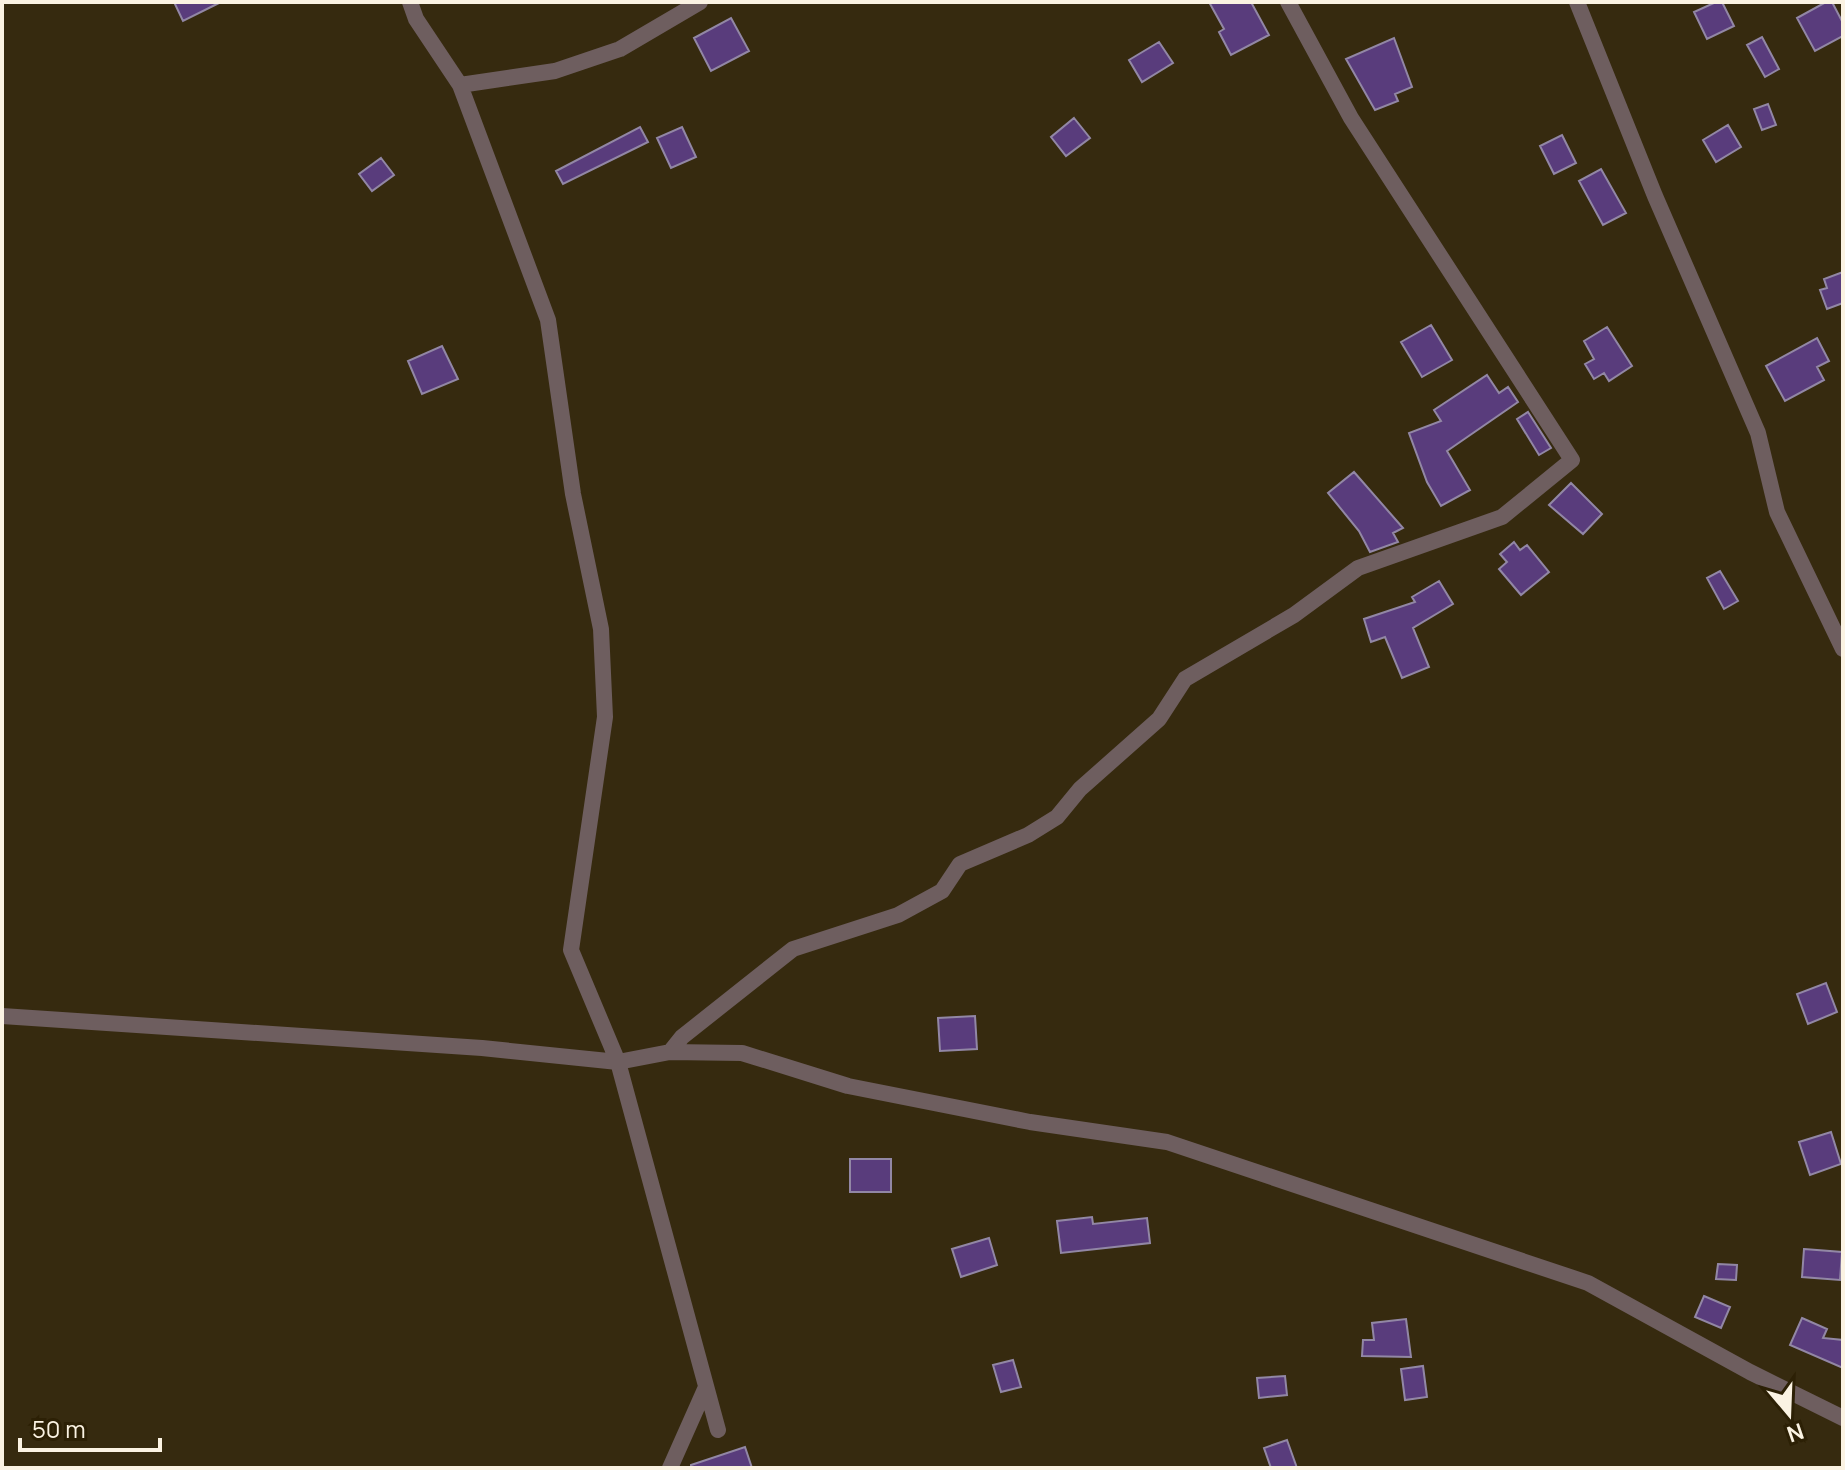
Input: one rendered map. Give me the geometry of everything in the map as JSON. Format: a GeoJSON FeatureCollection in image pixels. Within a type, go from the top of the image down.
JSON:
{"type":"FeatureCollection","features":[{"type":"Feature","properties":{"kind":"street"},"geometry":{"type":"LineString","coordinates":[[410,2],[416,19],[460,85],[548,320],[573,494],[601,629],[605,717],[571,950],[618,1062],[718,1430]]}},
{"type":"Feature","properties":{"kind":"street"},"geometry":{"type":"LineString","coordinates":[[460,85],[555,71],[594,58],[620,49],[700,2]]}},
{"type":"Feature","properties":{"kind":"street"},"geometry":{"type":"LineString","coordinates":[[670,1052],[682,1037],[793,949],[898,915],[942,891],[960,864],[1028,835],[1057,817],[1080,789],[1159,719],[1185,679],[1294,615],[1358,568],[1502,517],[1572,460],[1351,118],[1288,2]]}},
{"type":"Feature","properties":{"kind":"street"},"geometry":{"type":"LineString","coordinates":[[1577,2],[1650,183],[1758,433],[1777,512],[1843,649]]}},
{"type":"Feature","properties":{"kind":"street"},"geometry":{"type":"LineString","coordinates":[[2,1016],[482,1048],[618,1062],[670,1052],[742,1053],[848,1086],[1030,1122],[1167,1142],[1588,1283],[1750,1372],[1843,1418]]}},
{"type":"Feature","properties":{"kind":"street"},"geometry":{"type":"LineString","coordinates":[[670,1468],[671,1458],[706,1387]]}},
{"type":"Feature","properties":{"kind":"building"},"geometry":{"type":"Polygon","coordinates":[[[174,2],[221,2],[183,21],[174,2]]]}},
{"type":"Feature","properties":{"kind":"building"},"geometry":{"type":"Polygon","coordinates":[[[1209,2],[1251,2],[1269,35],[1231,55],[1219,32],[1224,29],[1209,2]]]}},
{"type":"Feature","properties":{"kind":"building"},"geometry":{"type":"Polygon","coordinates":[[[1722,2],[1734,26],[1707,39],[1694,12],[1722,2]]]}},
{"type":"Feature","properties":{"kind":"building"},"geometry":{"type":"Polygon","coordinates":[[[1826,2],[1832,2],[1843,23],[1843,36],[1815,51],[1797,18],[1826,2]]]}},
{"type":"Feature","properties":{"kind":"building"},"geometry":{"type":"Polygon","coordinates":[[[731,18],[749,51],[711,71],[694,38],[731,18]]]}},
{"type":"Feature","properties":{"kind":"building"},"geometry":{"type":"Polygon","coordinates":[[[1762,37],[1779,69],[1765,77],[1747,45],[1762,37]]]}},
{"type":"Feature","properties":{"kind":"building"},"geometry":{"type":"Polygon","coordinates":[[[1394,38],[1412,87],[1395,94],[1398,101],[1375,110],[1346,59],[1394,38]]]}},
{"type":"Feature","properties":{"kind":"building"},"geometry":{"type":"Polygon","coordinates":[[[1159,42],[1173,63],[1142,82],[1129,60],[1159,42]]]}},
{"type":"Feature","properties":{"kind":"building"},"geometry":{"type":"Polygon","coordinates":[[[1768,104],[1776,125],[1762,130],[1754,109],[1768,104]]]}},
{"type":"Feature","properties":{"kind":"building"},"geometry":{"type":"Polygon","coordinates":[[[1074,118],[1090,138],[1066,156],[1051,137],[1074,118]]]}},
{"type":"Feature","properties":{"kind":"building"},"geometry":{"type":"Polygon","coordinates":[[[1728,125],[1741,147],[1716,162],[1703,140],[1728,125]]]}},
{"type":"Feature","properties":{"kind":"building"},"geometry":{"type":"Polygon","coordinates":[[[640,127],[648,142],[563,184],[556,171],[640,127]]]}},
{"type":"Feature","properties":{"kind":"building"},"geometry":{"type":"Polygon","coordinates":[[[682,127],[696,157],[671,168],[657,138],[682,127]]]}},
{"type":"Feature","properties":{"kind":"building"},"geometry":{"type":"Polygon","coordinates":[[[1562,135],[1576,163],[1554,174],[1540,146],[1562,135]]]}},
{"type":"Feature","properties":{"kind":"building"},"geometry":{"type":"Polygon","coordinates":[[[381,158],[394,175],[372,191],[359,174],[381,158]]]}},
{"type":"Feature","properties":{"kind":"building"},"geometry":{"type":"Polygon","coordinates":[[[1601,169],[1626,213],[1603,225],[1579,181],[1601,169]]]}},
{"type":"Feature","properties":{"kind":"building"},"geometry":{"type":"Polygon","coordinates":[[[1843,272],[1843,303],[1827,309],[1820,290],[1827,288],[1824,279],[1843,272]]]}},
{"type":"Feature","properties":{"kind":"building"},"geometry":{"type":"Polygon","coordinates":[[[1431,325],[1452,360],[1422,377],[1401,342],[1431,325]]]}},
{"type":"Feature","properties":{"kind":"building"},"geometry":{"type":"Polygon","coordinates":[[[1607,327],[1632,366],[1609,381],[1604,373],[1594,379],[1585,364],[1594,359],[1584,341],[1607,327]]]}},
{"type":"Feature","properties":{"kind":"building"},"geometry":{"type":"Polygon","coordinates":[[[1817,338],[1829,361],[1817,367],[1824,380],[1785,401],[1766,366],[1817,338]]]}},
{"type":"Feature","properties":{"kind":"building"},"geometry":{"type":"Polygon","coordinates":[[[442,346],[458,379],[422,394],[408,361],[442,346]]]}},
{"type":"Feature","properties":{"kind":"building"},"geometry":{"type":"Polygon","coordinates":[[[1487,375],[1499,393],[1508,387],[1518,402],[1447,451],[1470,490],[1441,506],[1427,482],[1409,433],[1441,421],[1434,410],[1487,375]]]}},
{"type":"Feature","properties":{"kind":"building"},"geometry":{"type":"Polygon","coordinates":[[[1528,412],[1551,448],[1539,455],[1517,419],[1528,412]]]}},
{"type":"Feature","properties":{"kind":"building"},"geometry":{"type":"Polygon","coordinates":[[[1354,472],[1403,528],[1393,533],[1398,542],[1370,552],[1359,531],[1328,493],[1354,472]]]}},
{"type":"Feature","properties":{"kind":"building"},"geometry":{"type":"Polygon","coordinates":[[[1571,483],[1602,514],[1583,534],[1549,505],[1571,483]]]}},
{"type":"Feature","properties":{"kind":"building"},"geometry":{"type":"Polygon","coordinates":[[[1514,542],[1520,550],[1527,545],[1549,572],[1521,595],[1499,569],[1507,562],[1500,554],[1514,542]]]}},
{"type":"Feature","properties":{"kind":"building"},"geometry":{"type":"Polygon","coordinates":[[[1720,571],[1738,601],[1724,609],[1707,578],[1720,571]]]}},
{"type":"Feature","properties":{"kind":"building"},"geometry":{"type":"Polygon","coordinates":[[[1439,581],[1453,604],[1413,628],[1429,667],[1402,678],[1385,637],[1371,642],[1364,619],[1415,602],[1412,597],[1439,581]]]}},
{"type":"Feature","properties":{"kind":"building"},"geometry":{"type":"Polygon","coordinates":[[[1826,983],[1837,1012],[1808,1024],[1797,994],[1826,983]]]}},
{"type":"Feature","properties":{"kind":"building"},"geometry":{"type":"Polygon","coordinates":[[[975,1016],[977,1049],[940,1051],[938,1018],[975,1016]]]}},
{"type":"Feature","properties":{"kind":"building"},"geometry":{"type":"Polygon","coordinates":[[[1831,1132],[1841,1164],[1810,1175],[1799,1142],[1831,1132]]]}},
{"type":"Feature","properties":{"kind":"building"},"geometry":{"type":"Polygon","coordinates":[[[850,1159],[891,1159],[891,1192],[850,1192],[850,1159]]]}},
{"type":"Feature","properties":{"kind":"building"},"geometry":{"type":"Polygon","coordinates":[[[1092,1217],[1093,1224],[1147,1218],[1150,1243],[1061,1253],[1057,1221],[1092,1217]]]}},
{"type":"Feature","properties":{"kind":"building"},"geometry":{"type":"Polygon","coordinates":[[[989,1238],[997,1265],[961,1277],[952,1249],[989,1238]]]}},
{"type":"Feature","properties":{"kind":"building"},"geometry":{"type":"Polygon","coordinates":[[[1804,1249],[1842,1252],[1840,1280],[1802,1277],[1804,1249]]]}},
{"type":"Feature","properties":{"kind":"building"},"geometry":{"type":"Polygon","coordinates":[[[1718,1264],[1737,1265],[1736,1280],[1716,1279],[1718,1264]]]}},
{"type":"Feature","properties":{"kind":"building"},"geometry":{"type":"Polygon","coordinates":[[[1704,1296],[1730,1307],[1721,1328],[1695,1317],[1704,1296]]]}},
{"type":"Feature","properties":{"kind":"building"},"geometry":{"type":"Polygon","coordinates":[[[1802,1318],[1827,1329],[1823,1338],[1843,1340],[1843,1368],[1790,1345],[1802,1318]]]}},
{"type":"Feature","properties":{"kind":"building"},"geometry":{"type":"Polygon","coordinates":[[[1406,1319],[1411,1357],[1362,1356],[1363,1340],[1374,1340],[1372,1323],[1406,1319]]]}},
{"type":"Feature","properties":{"kind":"building"},"geometry":{"type":"Polygon","coordinates":[[[1013,1360],[1021,1387],[1001,1392],[993,1365],[1013,1360]]]}},
{"type":"Feature","properties":{"kind":"building"},"geometry":{"type":"Polygon","coordinates":[[[1423,1366],[1427,1397],[1405,1400],[1401,1369],[1423,1366]]]}},
{"type":"Feature","properties":{"kind":"building"},"geometry":{"type":"Polygon","coordinates":[[[1285,1376],[1287,1395],[1259,1398],[1257,1378],[1285,1376]]]}},
{"type":"Feature","properties":{"kind":"building"},"geometry":{"type":"Polygon","coordinates":[[[1287,1440],[1297,1468],[1271,1468],[1264,1448],[1287,1440]]]}},
{"type":"Feature","properties":{"kind":"building"},"geometry":{"type":"Polygon","coordinates":[[[745,1447],[752,1468],[691,1468],[691,1465],[745,1447]]]}}]}
